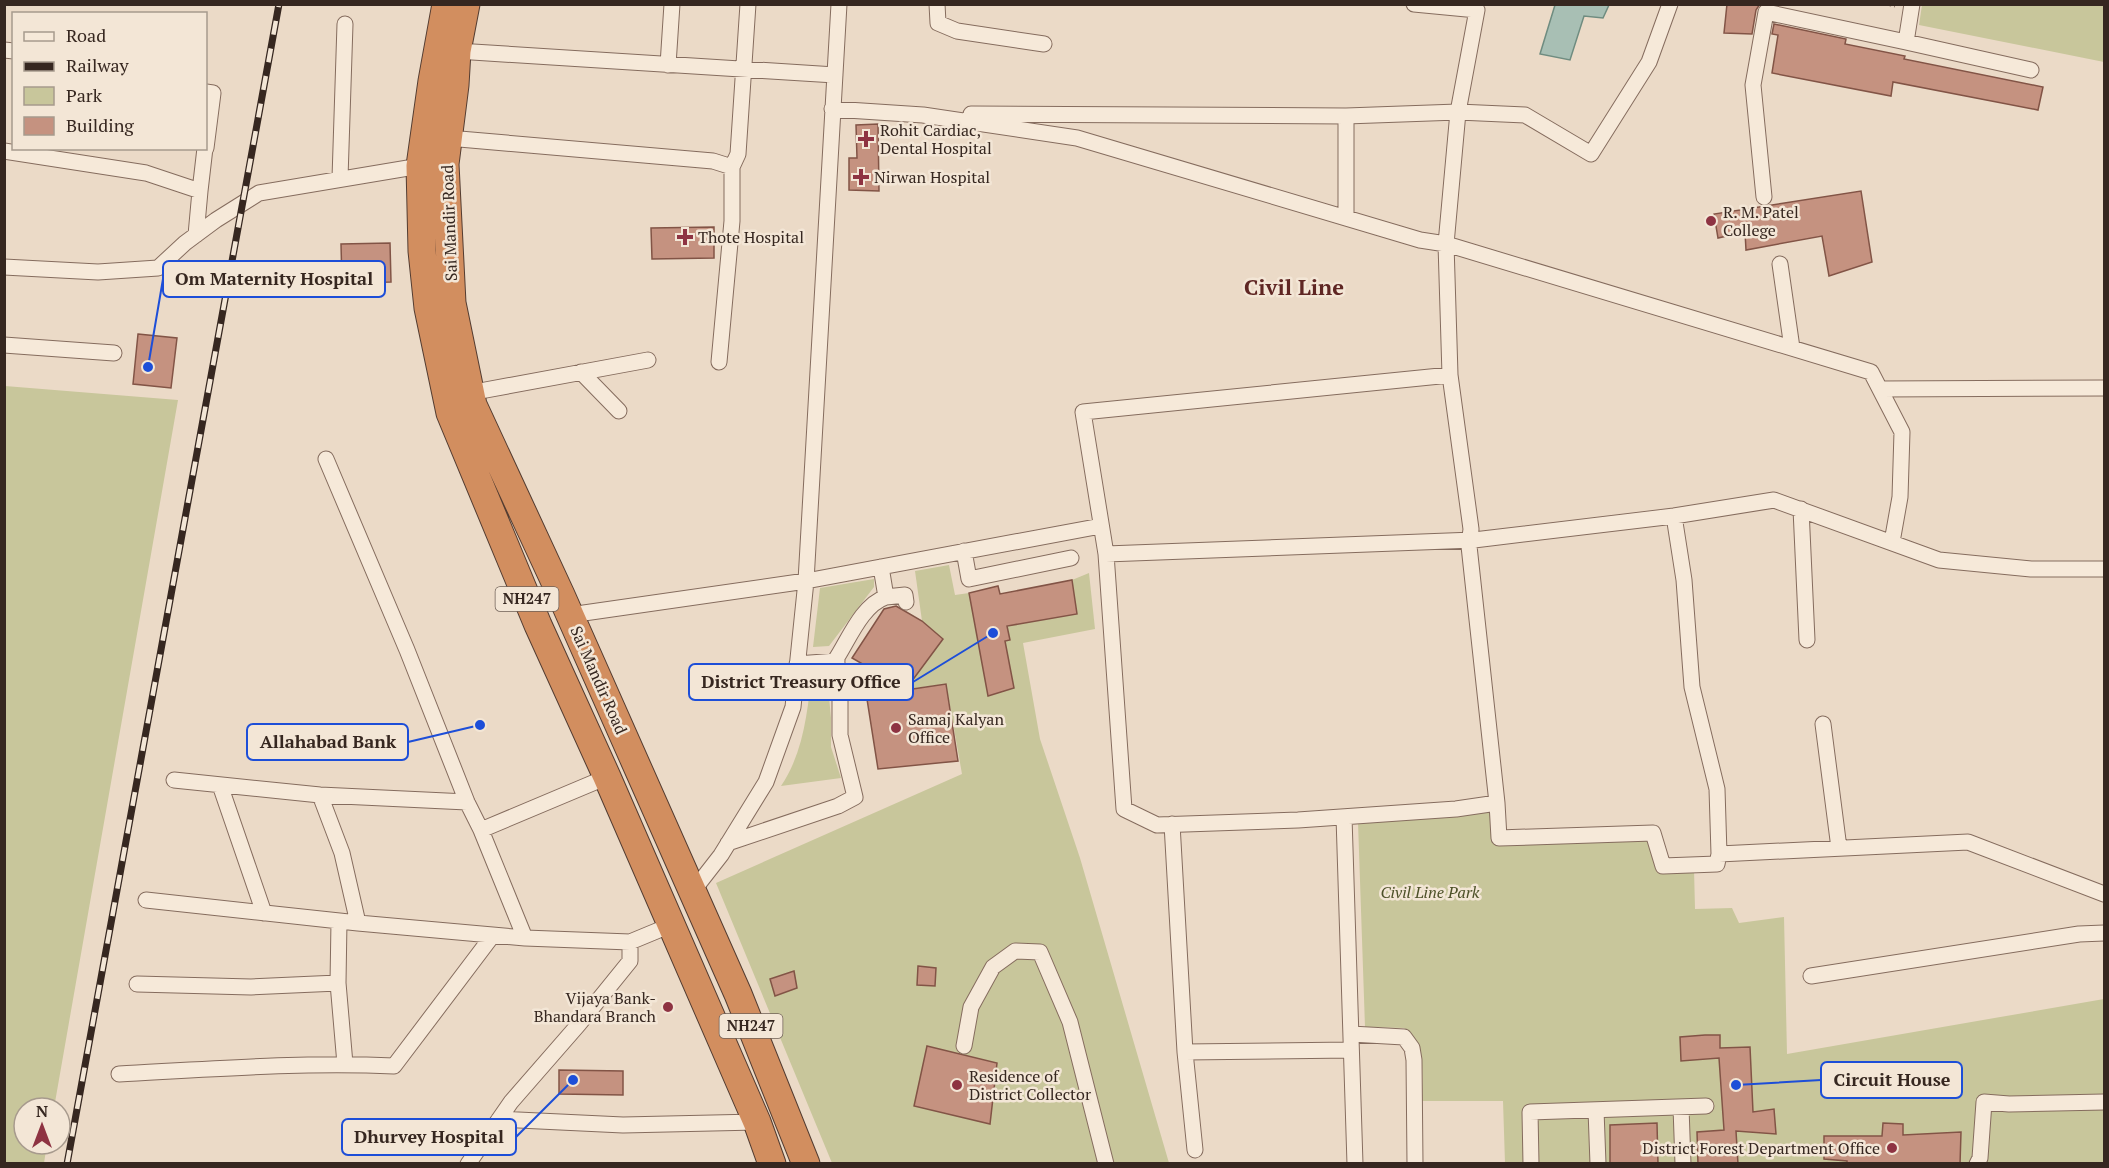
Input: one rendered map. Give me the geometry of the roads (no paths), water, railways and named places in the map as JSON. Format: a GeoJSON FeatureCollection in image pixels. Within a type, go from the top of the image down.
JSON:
{"type":"FeatureCollection","features":[{"type":"Feature","properties":{"kind":"highway","name":"Sai Mandir Road"},"geometry":{"type":"LineString","coordinates":[[446,4],[420,166],[422,250],[428,308],[459,396],[473,405],[570,615],[738,994],[806,1164]]}},
{"type":"Feature","properties":{"kind":"highway","name":"Sai Mandir Road"},"geometry":{"type":"LineString","coordinates":[[466,4],[457,51],[445,164],[459,396],[454,423],[538,625],[607,777],[757,1122],[772,1164]]}},
{"type":"Feature","properties":{"kind":"highway"},"geometry":{"type":"LineString","coordinates":[[666,915],[693,891]]}},
{"type":"Feature","properties":{"kind":"street"},"geometry":{"type":"LineString","coordinates":[[668,65],[672,4]]}},
{"type":"Feature","properties":{"kind":"street"},"geometry":{"type":"LineString","coordinates":[[719,362],[732,220],[732,167],[738,154],[748,4]]}},
{"type":"Feature","properties":{"kind":"street"},"geometry":{"type":"LineString","coordinates":[[693,891],[728,843],[766,782],[793,707],[806,581],[839,4]]}},
{"type":"Feature","properties":{"kind":"street"},"geometry":{"type":"LineString","coordinates":[[937,4],[938,23],[957,31],[1044,44]]}},
{"type":"Feature","properties":{"kind":"street"},"geometry":{"type":"LineString","coordinates":[[1414,4],[1477,7],[1458,112],[1446,244],[1450,375],[1471,529],[1470,541],[1499,838],[1653,833],[1663,866],[1717,864],[1719,854],[1717,789],[1692,687],[1684,579],[1674,516]]}},
{"type":"Feature","properties":{"kind":"street"},"geometry":{"type":"LineString","coordinates":[[832,109],[923,115],[1346,116],[1458,112],[1524,115],[1591,154],[1649,62],[1670,4]]}},
{"type":"Feature","properties":{"kind":"street"},"geometry":{"type":"LineString","coordinates":[[1906,42],[1912,4]]}},
{"type":"Feature","properties":{"kind":"street"},"geometry":{"type":"LineString","coordinates":[[1764,197],[1752,85],[1766,12],[2031,70]]}},
{"type":"Feature","properties":{"kind":"street"},"geometry":{"type":"LineString","coordinates":[[340,178],[345,24]]}},
{"type":"Feature","properties":{"kind":"street"},"geometry":{"type":"LineString","coordinates":[[457,51],[835,75]]}},
{"type":"Feature","properties":{"kind":"street"},"geometry":{"type":"LineString","coordinates":[[207,92],[213,93],[207,134]]}},
{"type":"Feature","properties":{"kind":"street"},"geometry":{"type":"LineString","coordinates":[[923,115],[1077,138],[1420,240],[1446,244],[1871,372],[1902,432],[1900,497],[1892,542]]}},
{"type":"Feature","properties":{"kind":"street"},"geometry":{"type":"LineString","coordinates":[[1346,116],[1346,218]]}},
{"type":"Feature","properties":{"kind":"street"},"geometry":{"type":"LineString","coordinates":[[448,138],[713,161],[732,167]]}},
{"type":"Feature","properties":{"kind":"street"},"geometry":{"type":"LineString","coordinates":[[196,235],[205,150]]}},
{"type":"Feature","properties":{"kind":"street"},"geometry":{"type":"LineString","coordinates":[[4,151],[146,173],[200,191]]}},
{"type":"Feature","properties":{"kind":"street"},"geometry":{"type":"LineString","coordinates":[[4,267],[98,272],[158,267],[196,235],[259,193],[420,166]]}},
{"type":"Feature","properties":{"kind":"street"},"geometry":{"type":"LineString","coordinates":[[1780,264],[1792,348]]}},
{"type":"Feature","properties":{"kind":"street"},"geometry":{"type":"LineString","coordinates":[[4,345],[114,353]]}},
{"type":"Feature","properties":{"kind":"street"},"geometry":{"type":"LineString","coordinates":[[459,396],[648,360]]}},
{"type":"Feature","properties":{"kind":"street"},"geometry":{"type":"LineString","coordinates":[[581,372],[619,411]]}},
{"type":"Feature","properties":{"kind":"street"},"geometry":{"type":"LineString","coordinates":[[1450,375],[1083,412],[1106,554],[1124,809],[1158,825],[1344,817],[1456,809],[1497,803]]}},
{"type":"Feature","properties":{"kind":"street"},"geometry":{"type":"LineString","coordinates":[[1880,389],[2104,388]]}},
{"type":"Feature","properties":{"kind":"street"},"geometry":{"type":"LineString","coordinates":[[326,459],[525,938]]}},
{"type":"Feature","properties":{"kind":"street"},"geometry":{"type":"LineString","coordinates":[[1106,554],[1470,541],[1674,516],[1774,500],[1939,561],[2031,569],[2104,569]]}},
{"type":"Feature","properties":{"kind":"street"},"geometry":{"type":"LineString","coordinates":[[1801,509],[1807,640]]}},
{"type":"Feature","properties":{"kind":"street"},"geometry":{"type":"LineString","coordinates":[[570,615],[806,581],[1101,526]]}},
{"type":"Feature","properties":{"kind":"street"},"geometry":{"type":"LineString","coordinates":[[964,551],[969,579],[1071,558]]}},
{"type":"Feature","properties":{"kind":"street"},"geometry":{"type":"LineString","coordinates":[[880,567],[886,597]]}},
{"type":"Feature","properties":{"kind":"street"},"geometry":{"type":"LineString","coordinates":[[728,843],[838,806],[855,797],[840,735],[840,677],[837,661],[856,626],[876,601],[886,597],[905,595],[906,602]]}},
{"type":"Feature","properties":{"kind":"street"},"geometry":{"type":"LineString","coordinates":[[797,664],[837,661]]}},
{"type":"Feature","properties":{"kind":"street"},"geometry":{"type":"LineString","coordinates":[[1823,724],[1839,848]]}},
{"type":"Feature","properties":{"kind":"street"},"geometry":{"type":"LineString","coordinates":[[481,830],[607,777]]}},
{"type":"Feature","properties":{"kind":"street"},"geometry":{"type":"LineString","coordinates":[[174,780],[320,795],[467,802]]}},
{"type":"Feature","properties":{"kind":"street"},"geometry":{"type":"LineString","coordinates":[[220,785],[264,913]]}},
{"type":"Feature","properties":{"kind":"street"},"geometry":{"type":"LineString","coordinates":[[320,795],[342,854],[358,923]]}},
{"type":"Feature","properties":{"kind":"street"},"geometry":{"type":"LineString","coordinates":[[1344,817],[1355,1164]]}},
{"type":"Feature","properties":{"kind":"street"},"geometry":{"type":"LineString","coordinates":[[1172,824],[1185,1052],[1195,1150]]}},
{"type":"Feature","properties":{"kind":"street"},"geometry":{"type":"LineString","coordinates":[[1719,854],[1968,842],[2104,894]]}},
{"type":"Feature","properties":{"kind":"street"},"geometry":{"type":"LineString","coordinates":[[146,900],[525,938],[630,942],[666,915]]}},
{"type":"Feature","properties":{"kind":"street"},"geometry":{"type":"LineString","coordinates":[[339,921],[338,983],[345,1064]]}},
{"type":"Feature","properties":{"kind":"street"},"geometry":{"type":"LineString","coordinates":[[1812,976],[2079,934],[2104,933]]}},
{"type":"Feature","properties":{"kind":"street"},"geometry":{"type":"LineString","coordinates":[[119,1074],[258,1066],[345,1064],[394,1066],[494,935]]}},
{"type":"Feature","properties":{"kind":"street"},"geometry":{"type":"LineString","coordinates":[[468,1164],[511,1102],[630,961],[630,942]]}},
{"type":"Feature","properties":{"kind":"street"},"geometry":{"type":"LineString","coordinates":[[964,1046],[971,1006],[993,967],[1015,951],[1040,952],[1070,1022],[1106,1164]]}},
{"type":"Feature","properties":{"kind":"street"},"geometry":{"type":"LineString","coordinates":[[137,984],[251,987],[338,983]]}},
{"type":"Feature","properties":{"kind":"street"},"geometry":{"type":"LineString","coordinates":[[1351,1034],[1404,1036],[1412,1048],[1415,1070],[1415,1164]]}},
{"type":"Feature","properties":{"kind":"street"},"geometry":{"type":"LineString","coordinates":[[1185,1052],[1351,1050]]}},
{"type":"Feature","properties":{"kind":"street"},"geometry":{"type":"LineString","coordinates":[[1977,1164],[1980,1158],[1983,1102],[2009,1104],[2104,1102]]}},
{"type":"Feature","properties":{"kind":"street"},"geometry":{"type":"LineString","coordinates":[[1532,1164],[1530,1112],[1706,1106]]}},
{"type":"Feature","properties":{"kind":"street"},"geometry":{"type":"LineString","coordinates":[[1681,1107],[1683,1164]]}},
{"type":"Feature","properties":{"kind":"street"},"geometry":{"type":"LineString","coordinates":[[1596,1110],[1598,1164]]}},
{"type":"Feature","properties":{"kind":"street"},"geometry":{"type":"LineString","coordinates":[[499,1119],[623,1125],[757,1122]]}},
{"type":"Feature","properties":{"kind":"railway"},"geometry":{"type":"LineString","coordinates":[[67,1164],[279,4]]}},
{"type":"Feature","properties":{"kind":"place","name":"Rohit Cardiac, Dental Hospital"},"geometry":{"type":"Point","coordinates":[866,139]}},
{"type":"Feature","properties":{"kind":"place","name":"Nirwan Hospital"},"geometry":{"type":"Point","coordinates":[861,177]}},
{"type":"Feature","properties":{"kind":"place","name":"R. M. Patel College"},"geometry":{"type":"Point","coordinates":[1711,221]}},
{"type":"Feature","properties":{"kind":"place","name":"Thote Hospital"},"geometry":{"type":"Point","coordinates":[685,237]}},
{"type":"Feature","properties":{"kind":"place","name":"Om Maternity Hospital"},"geometry":{"type":"Point","coordinates":[148,367]}},
{"type":"Feature","properties":{"kind":"place","name":"District Treasury Office"},"geometry":{"type":"Point","coordinates":[993,633]}},
{"type":"Feature","properties":{"kind":"place","name":"Allahabad Bank"},"geometry":{"type":"Point","coordinates":[480,725]}},
{"type":"Feature","properties":{"kind":"place","name":"Samaj Kalyan Office"},"geometry":{"type":"Point","coordinates":[896,728]}},
{"type":"Feature","properties":{"kind":"place","name":"Vijaya Bank- Bhandara Branch"},"geometry":{"type":"Point","coordinates":[668,1007]}},
{"type":"Feature","properties":{"kind":"place","name":"Dhurvey Hospital"},"geometry":{"type":"Point","coordinates":[573,1080]}},
{"type":"Feature","properties":{"kind":"place","name":"Residence of District Collector"},"geometry":{"type":"Point","coordinates":[957,1085]}},
{"type":"Feature","properties":{"kind":"place","name":"Circuit House"},"geometry":{"type":"Point","coordinates":[1736,1085]}},
{"type":"Feature","properties":{"kind":"place","name":"District Forest Department Office"},"geometry":{"type":"Point","coordinates":[1892,1148]}},
{"type":"Feature","properties":{"kind":"district","name":"Civil Line"},"geometry":{"type":"Point","coordinates":[1294,287]}},
{"type":"Feature","properties":{"kind":"park label","name":"Civil Line Park"},"geometry":{"type":"Point","coordinates":[1430,892]}}]}
